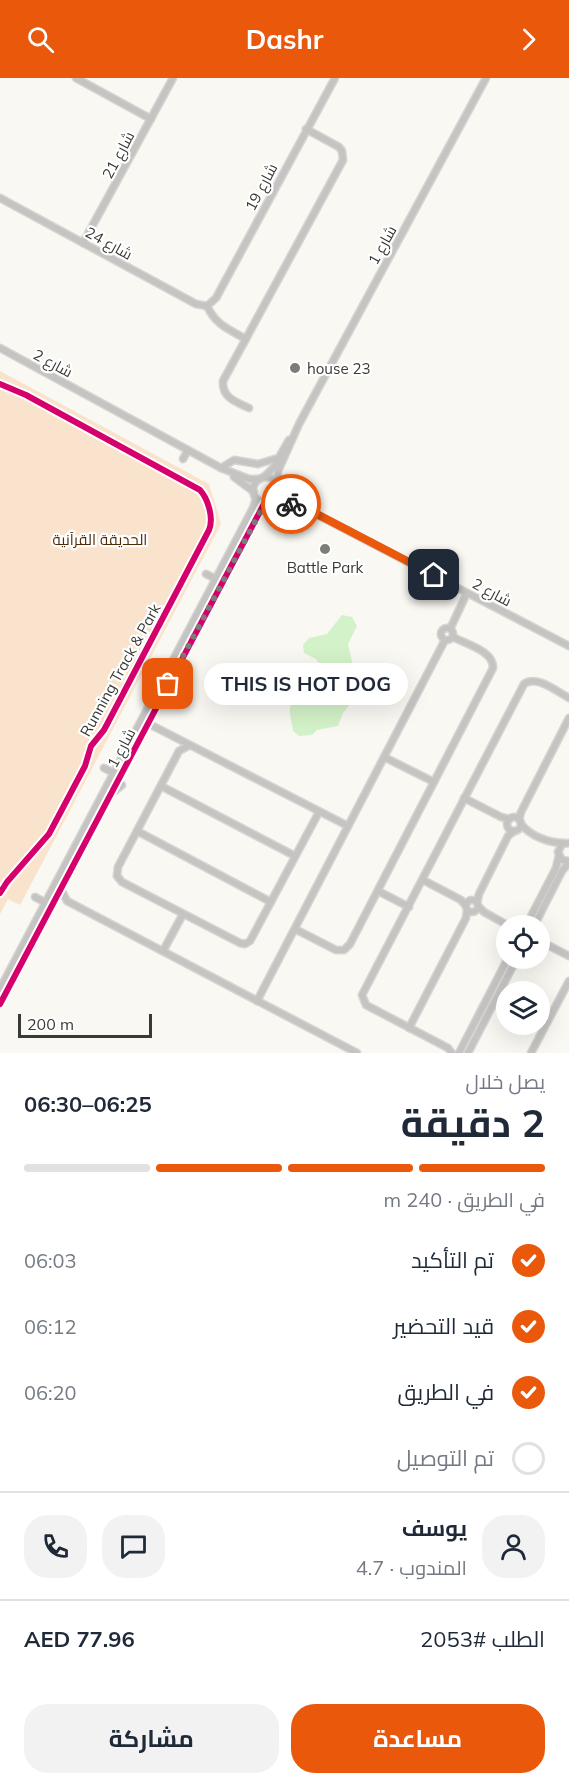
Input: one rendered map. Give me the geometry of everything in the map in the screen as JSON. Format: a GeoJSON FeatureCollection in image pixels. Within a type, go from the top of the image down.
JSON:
{"type":"FeatureCollection","features":[{"type":"Feature","properties":{"kind":"street"},"geometry":{"type":"LineString","coordinates":[[76,78],[151,119]]}},
{"type":"Feature","properties":{"kind":"street","name":"شارع 21"},"geometry":{"type":"LineString","coordinates":[[83,243],[173,78]]}},
{"type":"Feature","properties":{"kind":"street","name":"شارع 19"},"geometry":{"type":"LineString","coordinates":[[207,306],[216,298],[334,78]]}},
{"type":"Feature","properties":{"kind":"street","name":"شارع 1"},"geometry":{"type":"LineString","coordinates":[[262,478],[270,472],[299,424],[486,78]]}},
{"type":"Feature","properties":{"kind":"street"},"geometry":{"type":"LineString","coordinates":[[249,408],[228,398],[223,387],[226,376],[343,160],[339,147],[306,129]]}},
{"type":"Feature","properties":{"kind":"street","name":"شارع 24"},"geometry":{"type":"LineString","coordinates":[[0,198],[196,304],[207,306]]}},
{"type":"Feature","properties":{"kind":"street"},"geometry":{"type":"LineString","coordinates":[[207,306],[218,323],[246,339]]}},
{"type":"Feature","properties":{"kind":"street","name":"شارع 2"},"geometry":{"type":"LineString","coordinates":[[0,348],[221,468],[246,485],[255,495]]}},
{"type":"Feature","properties":{"kind":"street"},"geometry":{"type":"LineString","coordinates":[[30,376],[35,367]]}},
{"type":"Feature","properties":{"kind":"street","name":"شارع 1"},"geometry":{"type":"LineString","coordinates":[[278,486],[278,471],[299,424]]}},
{"type":"Feature","properties":{"kind":"street"},"geometry":{"type":"LineString","coordinates":[[183,459],[188,450]]}},
{"type":"Feature","properties":{"kind":"street"},"geometry":{"type":"LineString","coordinates":[[221,468],[234,460],[262,464],[278,458]]}},
{"type":"Feature","properties":{"kind":"street","name":"شارع 2"},"geometry":{"type":"LineString","coordinates":[[221,468],[249,479],[262,478]]}},
{"type":"Feature","properties":{"kind":"street"},"geometry":{"type":"LineString","coordinates":[[270,477],[278,486],[274,500],[265,502],[255,495],[255,484],[262,478],[270,477]]}},
{"type":"Feature","properties":{"kind":"street","name":"شارع 2"},"geometry":{"type":"LineString","coordinates":[[278,486],[309,510]]}},
{"type":"Feature","properties":{"kind":"street","name":"شارع 1"},"geometry":{"type":"LineString","coordinates":[[1,986],[253,508],[255,495]]}},
{"type":"Feature","properties":{"kind":"street","name":"شارع 2"},"geometry":{"type":"LineString","coordinates":[[274,500],[282,500],[309,510],[569,646]]}},
{"type":"Feature","properties":{"kind":"street","name":"شارع 1"},"geometry":{"type":"LineString","coordinates":[[0,1005],[265,502]]}},
{"type":"Feature","properties":{"kind":"street"},"geometry":{"type":"LineString","coordinates":[[206,574],[216,579]]}},
{"type":"Feature","properties":{"kind":"street"},"geometry":{"type":"LineString","coordinates":[[450,629],[469,593]]}},
{"type":"Feature","properties":{"kind":"street"},"geometry":{"type":"LineString","coordinates":[[445,640],[441,632],[444,629],[450,629]]}},
{"type":"Feature","properties":{"kind":"street"},"geometry":{"type":"LineString","coordinates":[[450,629],[453,637]]}},
{"type":"Feature","properties":{"kind":"street"},"geometry":{"type":"LineString","coordinates":[[445,640],[453,637]]}},
{"type":"Feature","properties":{"kind":"street"},"geometry":{"type":"LineString","coordinates":[[295,929],[336,950],[344,950],[350,944],[493,668],[489,656],[453,637]]}},
{"type":"Feature","properties":{"kind":"street"},"geometry":{"type":"LineString","coordinates":[[257,1000],[445,640]]}},
{"type":"Feature","properties":{"kind":"street"},"geometry":{"type":"LineString","coordinates":[[502,969],[461,1050],[450,1051],[366,1005],[362,999],[524,684],[536,681],[569,698]]}},
{"type":"Feature","properties":{"kind":"street"},"geometry":{"type":"LineString","coordinates":[[409,1028],[569,718]]}},
{"type":"Feature","properties":{"kind":"street"},"geometry":{"type":"LineString","coordinates":[[153,726],[348,826]]}},
{"type":"Feature","properties":{"kind":"street"},"geometry":{"type":"LineString","coordinates":[[178,739],[179,751],[117,870],[118,878],[183,914],[240,943],[245,944],[250,941],[319,812]]}},
{"type":"Feature","properties":{"kind":"street"},"geometry":{"type":"LineString","coordinates":[[179,751],[190,745]]}},
{"type":"Feature","properties":{"kind":"street"},"geometry":{"type":"LineString","coordinates":[[384,757],[434,782]]}},
{"type":"Feature","properties":{"kind":"street"},"geometry":{"type":"LineString","coordinates":[[104,768],[114,773]]}},
{"type":"Feature","properties":{"kind":"street"},"geometry":{"type":"LineString","coordinates":[[110,794],[122,785]]}},
{"type":"Feature","properties":{"kind":"street"},"geometry":{"type":"LineString","coordinates":[[161,786],[295,856]]}},
{"type":"Feature","properties":{"kind":"street"},"geometry":{"type":"LineString","coordinates":[[464,798],[549,842],[564,861],[569,862],[540,915]]}},
{"type":"Feature","properties":{"kind":"street"},"geometry":{"type":"LineString","coordinates":[[137,831],[271,902]]}},
{"type":"Feature","properties":{"kind":"street"},"geometry":{"type":"LineString","coordinates":[[549,842],[567,842]]}},
{"type":"Feature","properties":{"kind":"street"},"geometry":{"type":"LineString","coordinates":[[532,915],[556,868],[559,848],[567,842]]}},
{"type":"Feature","properties":{"kind":"street"},"geometry":{"type":"LineString","coordinates":[[423,880],[496,919]]}},
{"type":"Feature","properties":{"kind":"street"},"geometry":{"type":"LineString","coordinates":[[61,889],[67,901]]}},
{"type":"Feature","properties":{"kind":"street"},"geometry":{"type":"LineString","coordinates":[[378,891],[409,906]]}},
{"type":"Feature","properties":{"kind":"street"},"geometry":{"type":"LineString","coordinates":[[35,897],[46,903]]}},
{"type":"Feature","properties":{"kind":"street"},"geometry":{"type":"LineString","coordinates":[[54,902],[67,901],[357,1053]]}},
{"type":"Feature","properties":{"kind":"street"},"geometry":{"type":"LineString","coordinates":[[164,951],[183,914]]}},
{"type":"Feature","properties":{"kind":"street"},"geometry":{"type":"LineString","coordinates":[[550,946],[568,956]]}},
{"type":"Feature","properties":{"kind":"street"},"geometry":{"type":"LineString","coordinates":[[469,1052],[511,969]]}},
{"type":"Feature","properties":{"kind":"street"},"geometry":{"type":"LineString","coordinates":[[531,1053],[569,981]]}},
{"type":"Feature","properties":{"kind":"green space","name":"الحديقة القرآنية"},"geometry":{"type":"Polygon","coordinates":[[[0,371],[209,484],[221,524],[20,905],[8,899],[0,914],[0,371]]]}},
{"type":"Feature","properties":{"kind":"shaded area"},"geometry":{"type":"Polygon","coordinates":[[[342,615],[352,617],[357,626],[348,644],[352,662],[348,681],[350,704],[343,713],[338,726],[317,730],[312,735],[299,736],[293,731],[291,703],[297,698],[314,705],[322,700],[324,695],[321,666],[316,659],[304,653],[303,645],[309,638],[327,634],[342,615]]]}},
{"type":"Feature","properties":{"kind":"cycle path","name":"Running Track & Park"},"geometry":{"type":"LineString","coordinates":[[0,384],[26,395],[200,490],[208,503],[211,520],[209,530],[104,730],[91,746],[85,766],[49,834],[0,893]]}},
{"type":"Feature","properties":{"kind":"cycle path"},"geometry":{"type":"LineString","coordinates":[[0,1004],[265,502]]}},
{"type":"Feature","properties":{"kind":"way so far"},"geometry":{"type":"LineString","coordinates":[[168,684],[265,502],[282,500],[291,504]]}},
{"type":"Feature","properties":{"kind":"place","name":"house 23"},"geometry":{"type":"Point","coordinates":[295,368]}},
{"type":"Feature","properties":{"kind":"place","name":"Battle Park"},"geometry":{"type":"Point","coordinates":[325,549]}},
{"type":"Feature","properties":{"kind":"place","name":"THIS IS HOT DOG"},"geometry":{"type":"Point","coordinates":[168,684]}},
{"type":"Feature","properties":{"kind":"route"},"geometry":{"type":"LineString","coordinates":[[291,504],[309,510],[434,575]]}}]}
